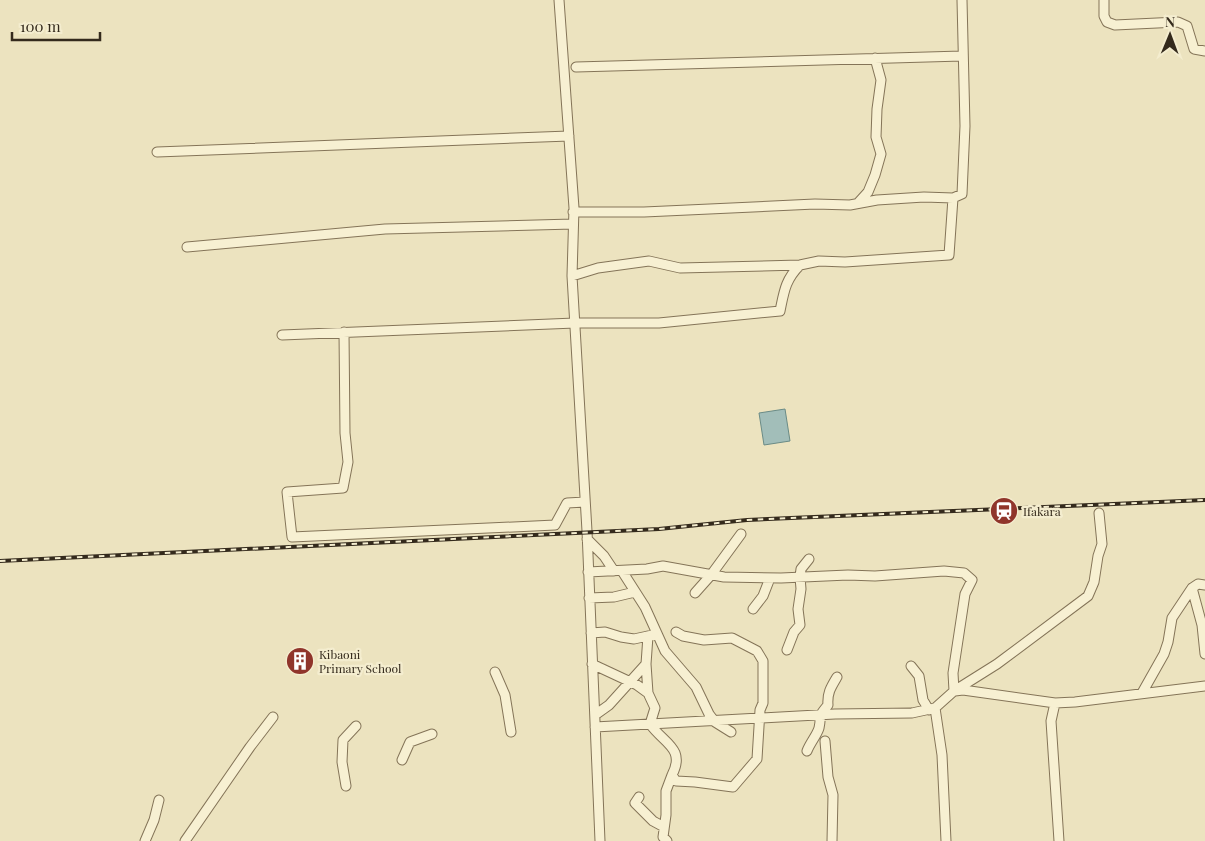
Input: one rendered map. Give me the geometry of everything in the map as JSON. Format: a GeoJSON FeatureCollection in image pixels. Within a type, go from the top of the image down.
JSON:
{"type":"FeatureCollection","features":[{"type":"Feature","properties":{"kind":"street"},"geometry":{"type":"LineString","coordinates":[[559,0],[574,208],[572,276],[587,539],[600,841]]}},
{"type":"Feature","properties":{"kind":"street"},"geometry":{"type":"LineString","coordinates":[[573,212],[644,212],[815,204],[850,205],[877,200],[953,198],[962,194],[965,126],[962,0]]}},
{"type":"Feature","properties":{"kind":"street"},"geometry":{"type":"LineString","coordinates":[[1104,0],[1104,16],[1108,22],[1115,25],[1178,22],[1187,26],[1194,49],[1205,51]]}},
{"type":"Feature","properties":{"kind":"street"},"geometry":{"type":"LineString","coordinates":[[576,67],[962,56]]}},
{"type":"Feature","properties":{"kind":"street"},"geometry":{"type":"LineString","coordinates":[[858,203],[868,192],[881,154],[876,137],[881,80],[875,58]]}},
{"type":"Feature","properties":{"kind":"street"},"geometry":{"type":"LineString","coordinates":[[158,152],[568,136]]}},
{"type":"Feature","properties":{"kind":"street"},"geometry":{"type":"LineString","coordinates":[[572,276],[598,268],[649,261],[680,268],[800,265],[819,261],[845,262],[949,256],[953,198]]}},
{"type":"Feature","properties":{"kind":"street"},"geometry":{"type":"LineString","coordinates":[[187,247],[385,229],[573,224]]}},
{"type":"Feature","properties":{"kind":"street"},"geometry":{"type":"LineString","coordinates":[[282,335],[575,323],[659,323],[780,311],[786,284],[791,274],[800,265]]}},
{"type":"Feature","properties":{"kind":"street"},"geometry":{"type":"LineString","coordinates":[[344,332],[345,433],[348,462],[343,488],[287,492],[292,537],[555,525],[567,503],[585,502]]}},
{"type":"Feature","properties":{"kind":"street"},"geometry":{"type":"LineString","coordinates":[[595,727],[819,715],[912,713],[932,709],[954,691],[997,664],[1088,596],[1094,582],[1102,544],[1099,512]]}},
{"type":"Feature","properties":{"kind":"street"},"geometry":{"type":"LineString","coordinates":[[695,593],[711,575],[741,534]]}},
{"type":"Feature","properties":{"kind":"street"},"geometry":{"type":"LineString","coordinates":[[587,539],[635,592],[644,607],[653,635],[696,688],[709,714],[715,722],[731,732]]}},
{"type":"Feature","properties":{"kind":"street"},"geometry":{"type":"LineString","coordinates":[[787,650],[794,632],[800,625],[798,609],[801,589],[800,577],[801,569],[808,559]]}},
{"type":"Feature","properties":{"kind":"street"},"geometry":{"type":"LineString","coordinates":[[588,572],[647,570],[663,566],[724,578],[875,576],[944,571],[964,573],[972,580],[965,594],[953,673],[954,691]]}},
{"type":"Feature","properties":{"kind":"street"},"geometry":{"type":"LineString","coordinates":[[753,609],[763,596],[770,578]]}},
{"type":"Feature","properties":{"kind":"street"},"geometry":{"type":"LineString","coordinates":[[1142,693],[1164,654],[1172,618],[1192,588],[1198,584],[1205,585]]}},
{"type":"Feature","properties":{"kind":"street"},"geometry":{"type":"LineString","coordinates":[[1192,588],[1202,625],[1205,654]]}},
{"type":"Feature","properties":{"kind":"street"},"geometry":{"type":"LineString","coordinates":[[589,598],[614,597],[635,592]]}},
{"type":"Feature","properties":{"kind":"street"},"geometry":{"type":"LineString","coordinates":[[591,634],[606,632],[634,639],[653,635]]}},
{"type":"Feature","properties":{"kind":"street"},"geometry":{"type":"LineString","coordinates":[[672,775],[676,781],[733,787],[757,759],[759,719],[763,703],[763,661],[757,651],[732,638],[704,640],[683,636],[676,632]]}},
{"type":"Feature","properties":{"kind":"street"},"geometry":{"type":"LineString","coordinates":[[653,635],[646,664],[648,693],[655,708],[650,724],[655,732],[669,742],[676,753],[676,764],[666,791],[664,837],[667,841]]}},
{"type":"Feature","properties":{"kind":"street"},"geometry":{"type":"LineString","coordinates":[[592,664],[629,681],[648,693]]}},
{"type":"Feature","properties":{"kind":"street"},"geometry":{"type":"LineString","coordinates":[[594,715],[609,705],[646,664]]}},
{"type":"Feature","properties":{"kind":"street"},"geometry":{"type":"LineString","coordinates":[[911,666],[919,676],[923,700],[932,709],[942,755],[946,841]]}},
{"type":"Feature","properties":{"kind":"street"},"geometry":{"type":"LineString","coordinates":[[494,672],[505,695],[510,732]]}},
{"type":"Feature","properties":{"kind":"street"},"geometry":{"type":"LineString","coordinates":[[807,750],[819,728],[819,715],[828,705],[829,689],[838,677]]}},
{"type":"Feature","properties":{"kind":"street"},"geometry":{"type":"LineString","coordinates":[[954,691],[963,690],[1055,703],[1106,699],[1205,686]]}},
{"type":"Feature","properties":{"kind":"street"},"geometry":{"type":"LineString","coordinates":[[1055,703],[1050,721],[1059,841]]}},
{"type":"Feature","properties":{"kind":"street"},"geometry":{"type":"LineString","coordinates":[[185,841],[254,741],[274,717]]}},
{"type":"Feature","properties":{"kind":"street"},"geometry":{"type":"LineString","coordinates":[[346,786],[342,762],[343,740],[356,726]]}},
{"type":"Feature","properties":{"kind":"street"},"geometry":{"type":"LineString","coordinates":[[402,760],[410,742],[432,734]]}},
{"type":"Feature","properties":{"kind":"street"},"geometry":{"type":"LineString","coordinates":[[824,741],[828,776],[833,795],[832,841]]}},
{"type":"Feature","properties":{"kind":"street"},"geometry":{"type":"LineString","coordinates":[[639,797],[635,803],[653,821],[664,827]]}},
{"type":"Feature","properties":{"kind":"street"},"geometry":{"type":"LineString","coordinates":[[145,841],[154,820],[159,800]]}},
{"type":"Feature","properties":{"kind":"water"},"geometry":{"type":"Polygon","coordinates":[[[785,409],[790,441],[764,445],[759,413],[785,409]]]}},
{"type":"Feature","properties":{"kind":"railway"},"geometry":{"type":"LineString","coordinates":[[0,561],[659,529],[747,520],[1205,500]]}},
{"type":"Feature","properties":{"kind":"place","name":"Ifakara"},"geometry":{"type":"Point","coordinates":[1004,511]}},
{"type":"Feature","properties":{"kind":"place","name":"Kibaoni Primary School"},"geometry":{"type":"Point","coordinates":[300,661]}}]}
